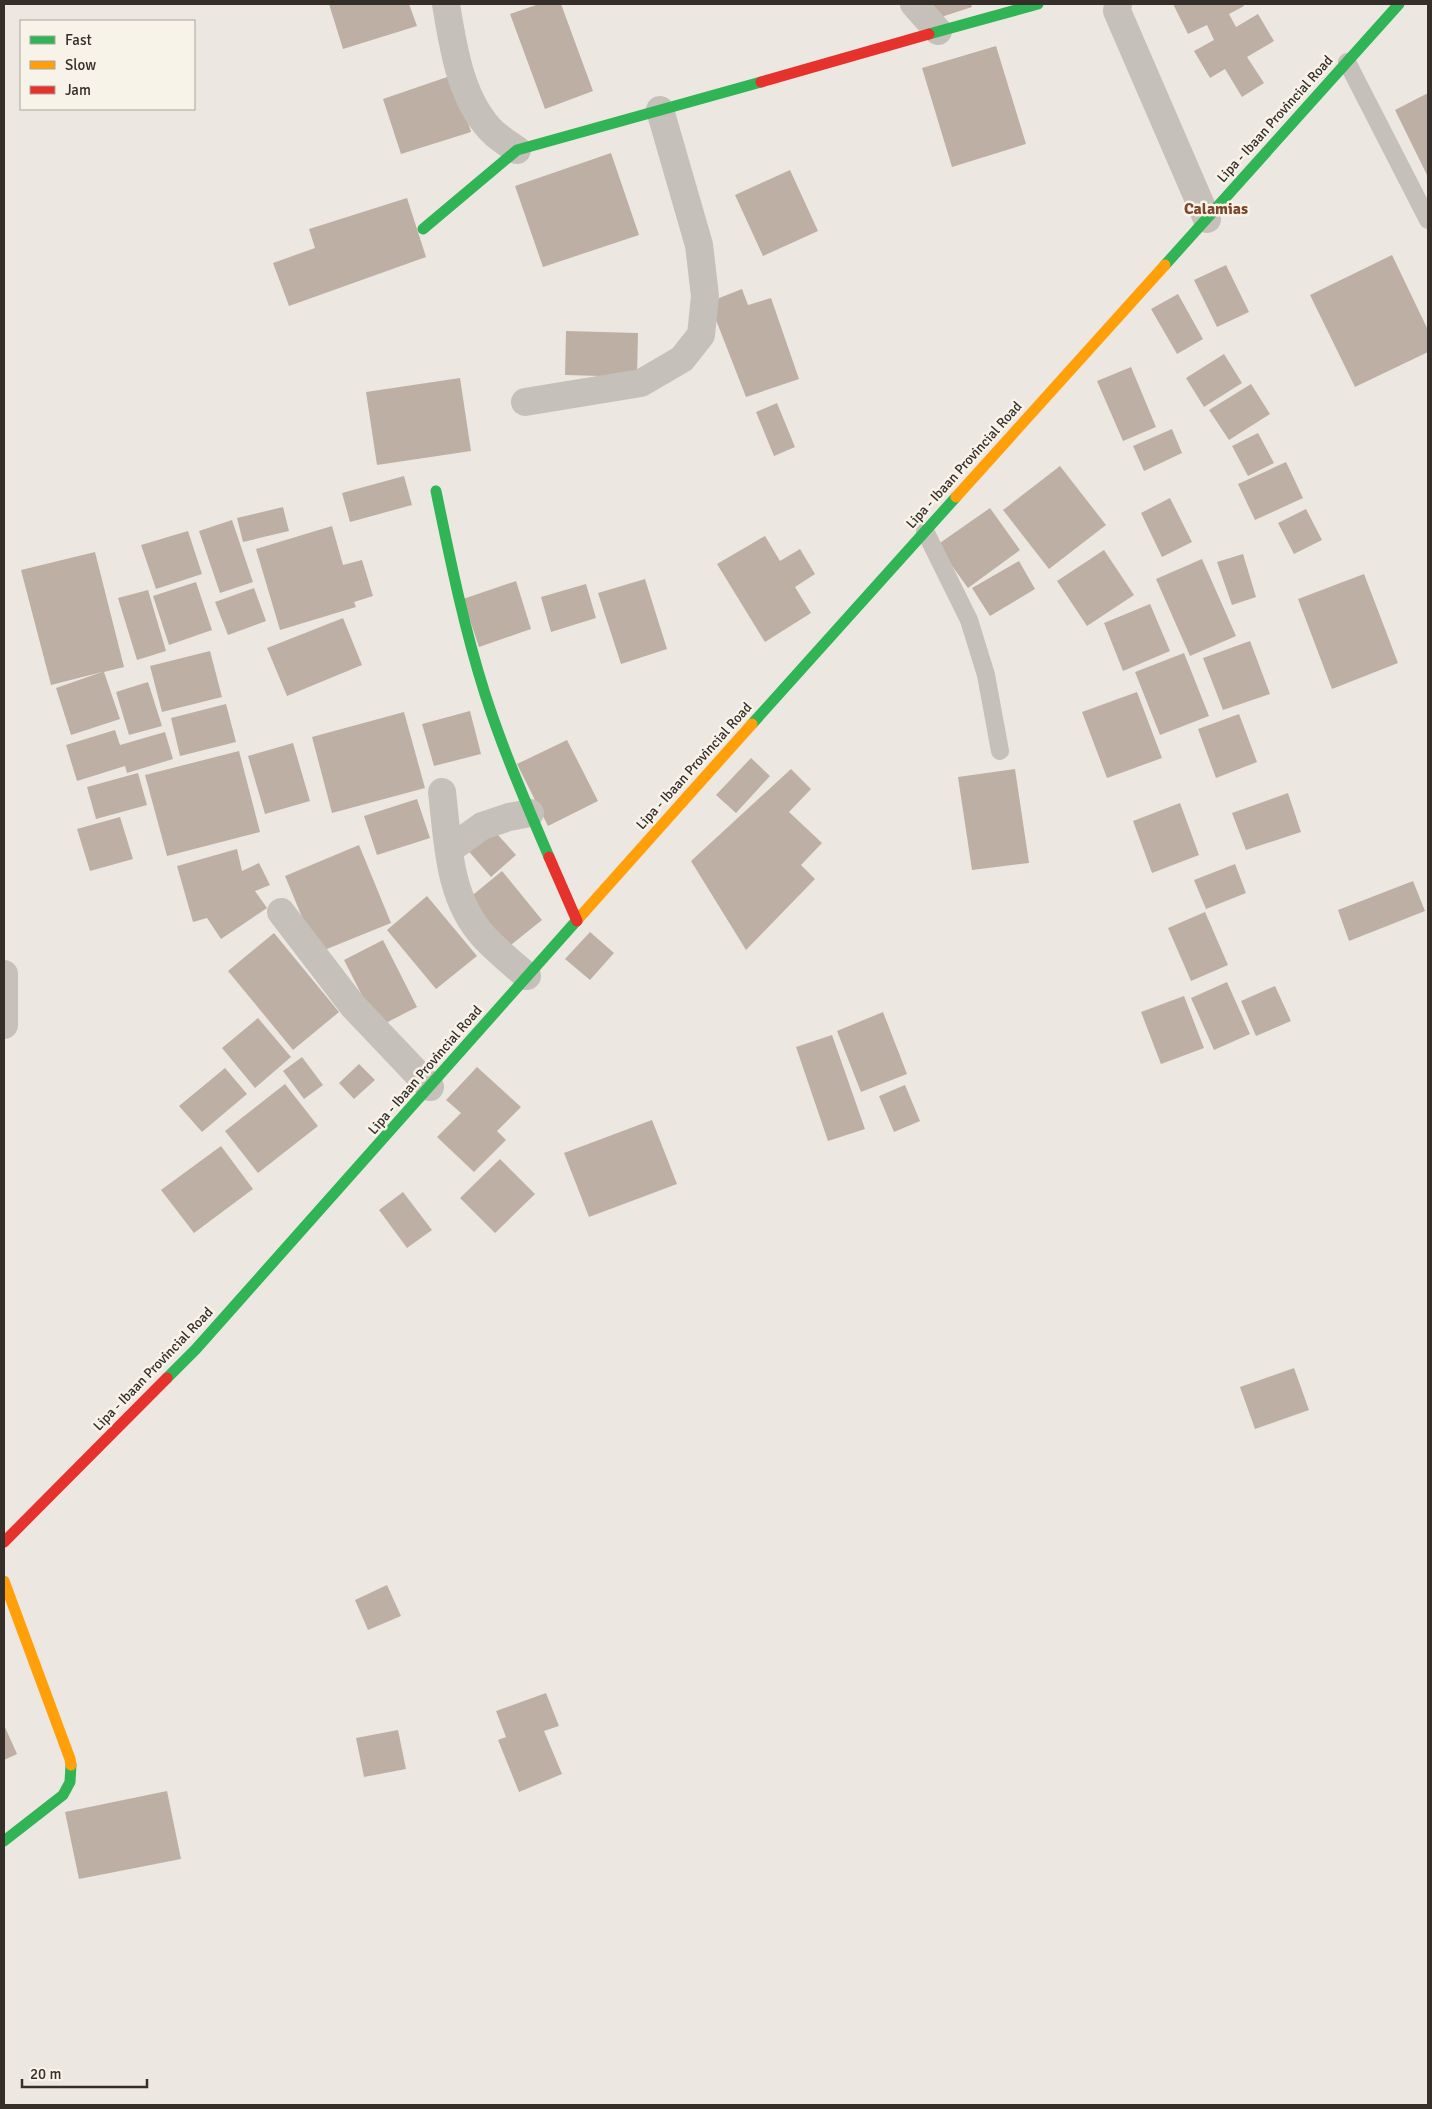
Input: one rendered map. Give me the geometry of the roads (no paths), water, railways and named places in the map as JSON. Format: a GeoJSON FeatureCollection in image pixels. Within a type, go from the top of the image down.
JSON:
{"type":"FeatureCollection","features":[{"type":"Feature","properties":{"kind":"main road"},"geometry":{"type":"LineString","coordinates":[[423,229],[517,150],[1038,4]]}},
{"type":"Feature","properties":{"kind":"main road","name":"Lipa - Ibaan Provincial Road"},"geometry":{"type":"LineString","coordinates":[[4,1542],[196,1350],[527,976],[1399,4]]}},
{"type":"Feature","properties":{"kind":"main road"},"geometry":{"type":"LineString","coordinates":[[436,491],[461,613],[485,694],[530,813],[577,921]]}},
{"type":"Feature","properties":{"kind":"main road"},"geometry":{"type":"LineString","coordinates":[[4,1581],[70,1759],[72,1775],[66,1790],[62,1794],[4,1841]]}},
{"type":"Feature","properties":{"kind":"street"},"geometry":{"type":"LineString","coordinates":[[446,4],[457,64],[476,108],[494,133],[517,150]]}},
{"type":"Feature","properties":{"kind":"street"},"geometry":{"type":"LineString","coordinates":[[914,4],[938,32]]}},
{"type":"Feature","properties":{"kind":"street"},"geometry":{"type":"LineString","coordinates":[[1114,6],[1207,219]]}},
{"type":"Feature","properties":{"kind":"street"},"geometry":{"type":"LineString","coordinates":[[525,402],[640,383],[682,359],[700,335],[705,296],[699,244],[660,110]]}},
{"type":"Feature","properties":{"kind":"street"},"geometry":{"type":"LineString","coordinates":[[442,792],[454,883],[467,914],[484,937],[527,976]]}},
{"type":"Feature","properties":{"kind":"street"},"geometry":{"type":"LineString","coordinates":[[449,850],[482,826],[509,817],[530,813]]}},
{"type":"Feature","properties":{"kind":"street"},"geometry":{"type":"LineString","coordinates":[[281,912],[353,1006],[430,1087]]}},
{"type":"Feature","properties":{"kind":"street"},"geometry":{"type":"LineString","coordinates":[[4,974],[4,1025]]}},
{"type":"Feature","properties":{"kind":"lane"},"geometry":{"type":"LineString","coordinates":[[1347,62],[1428,220]]}},
{"type":"Feature","properties":{"kind":"lane"},"geometry":{"type":"LineString","coordinates":[[925,531],[969,620],[986,675],[1000,751]]}},
{"type":"Feature","properties":{"kind":"district","name":"Calamias"},"geometry":{"type":"Point","coordinates":[1216,209]}}]}
